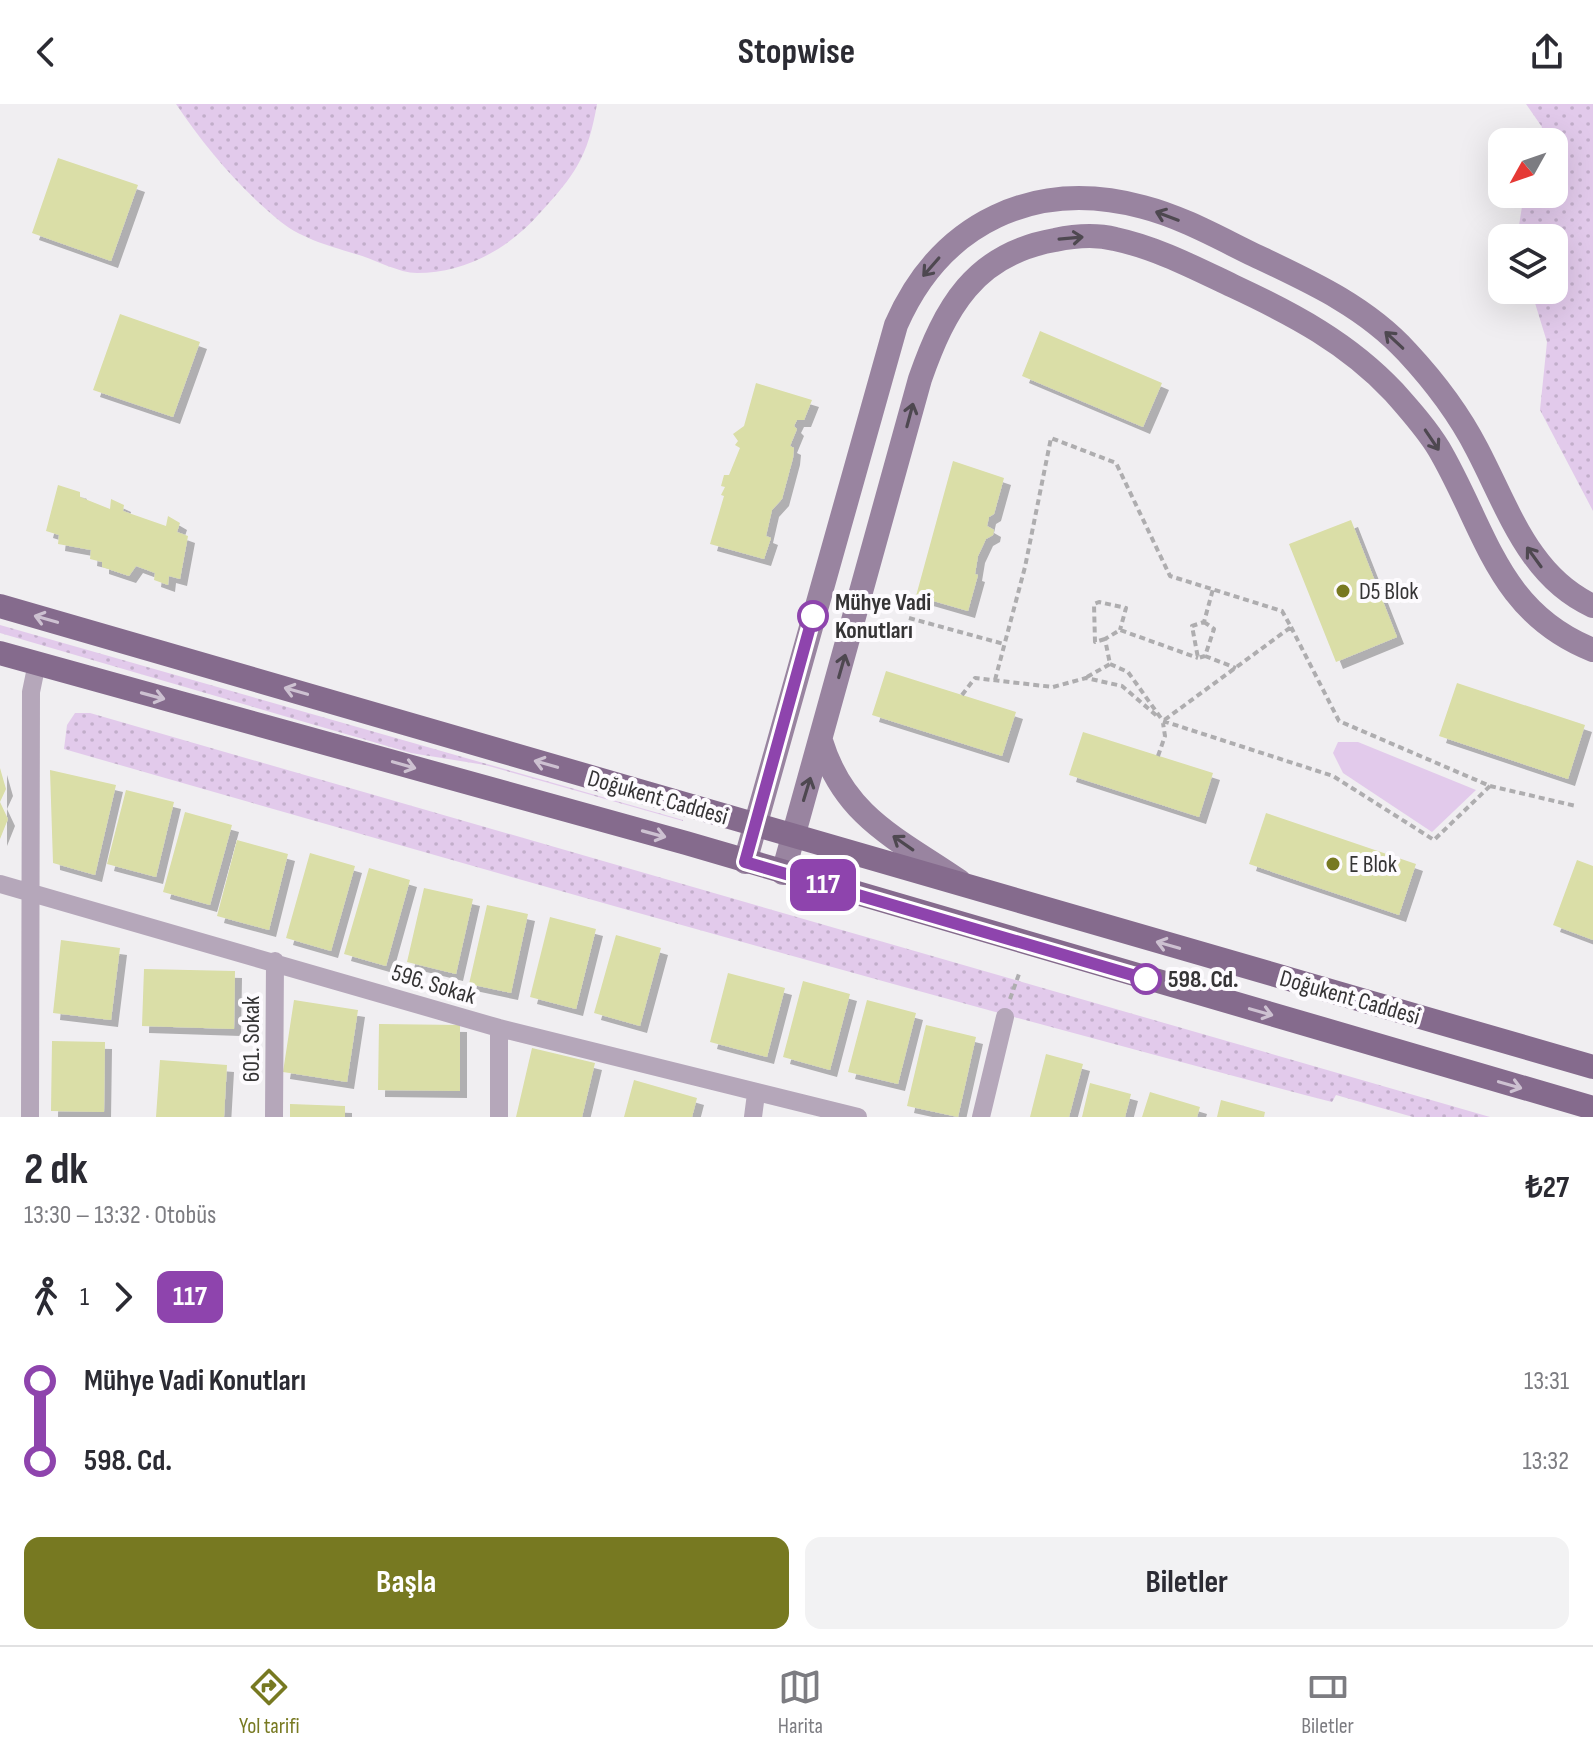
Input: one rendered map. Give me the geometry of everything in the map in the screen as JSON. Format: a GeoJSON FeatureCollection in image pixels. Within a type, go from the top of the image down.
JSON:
{"type":"FeatureCollection","features":[{"type":"Feature","properties":{"kind":"main road"},"geometry":{"type":"LineString","coordinates":[[745,862],[896,325],[919,281],[943,253],[982,223],[1017,207],[1075,198],[1147,208],[1305,279],[1373,320],[1413,359],[1459,419],[1527,547],[1548,576],[1593,606]]}},
{"type":"Feature","properties":{"kind":"main road"},"geometry":{"type":"LineString","coordinates":[[783,873],[920,379],[936,334],[955,300],[985,269],[1020,249],[1065,238],[1098,236],[1151,250],[1256,296],[1348,348],[1389,387],[1438,447],[1491,559],[1510,587],[1550,629],[1593,650]]}},
{"type":"Feature","properties":{"kind":"main road","name":"Doğukent Caddesi"},"geometry":{"type":"LineString","coordinates":[[0,606],[1593,1067]]}},
{"type":"Feature","properties":{"kind":"main road","name":"Doğukent Caddesi"},"geometry":{"type":"LineString","coordinates":[[0,653],[745,862],[1593,1108]]}},
{"type":"Feature","properties":{"kind":"main road"},"geometry":{"type":"LineString","coordinates":[[821,741],[829,767],[853,805],[967,887]]}},
{"type":"Feature","properties":{"kind":"street"},"geometry":{"type":"LineString","coordinates":[[30,1117],[31,692],[37,663]]}},
{"type":"Feature","properties":{"kind":"street","name":"596. Sokak"},"geometry":{"type":"LineString","coordinates":[[0,884],[499,1028],[858,1117]]}},
{"type":"Feature","properties":{"kind":"street","name":"601. Sokak"},"geometry":{"type":"LineString","coordinates":[[274,1117],[275,961]]}},
{"type":"Feature","properties":{"kind":"street"},"geometry":{"type":"LineString","coordinates":[[981,1117],[1005,1017]]}},
{"type":"Feature","properties":{"kind":"street"},"geometry":{"type":"LineString","coordinates":[[499,1028],[499,1117]]}},
{"type":"Feature","properties":{"kind":"street"},"geometry":{"type":"LineString","coordinates":[[753,1117],[756,1094]]}},
{"type":"Feature","properties":{"kind":"path"},"geometry":{"type":"LineString","coordinates":[[995,680],[1025,567],[1051,438],[1116,463],[1170,576],[1282,611],[1339,721],[1490,786],[1576,806]]}},
{"type":"Feature","properties":{"kind":"path"},"geometry":{"type":"LineString","coordinates":[[1204,622],[1213,589]]}},
{"type":"Feature","properties":{"kind":"path"},"geometry":{"type":"LineString","coordinates":[[1099,602],[1126,608],[1120,630],[1095,642],[1094,604],[1099,602]]}},
{"type":"Feature","properties":{"kind":"path"},"geometry":{"type":"LineString","coordinates":[[909,618],[1004,644]]}},
{"type":"Feature","properties":{"kind":"path"},"geometry":{"type":"LineString","coordinates":[[1204,622],[1214,629],[1205,656]]}},
{"type":"Feature","properties":{"kind":"path"},"geometry":{"type":"LineString","coordinates":[[1198,658],[1192,626],[1204,622]]}},
{"type":"Feature","properties":{"kind":"path"},"geometry":{"type":"LineString","coordinates":[[1163,721],[1291,627]]}},
{"type":"Feature","properties":{"kind":"path"},"geometry":{"type":"LineString","coordinates":[[1120,630],[1236,668]]}},
{"type":"Feature","properties":{"kind":"path"},"geometry":{"type":"LineString","coordinates":[[1105,639],[1110,664]]}},
{"type":"Feature","properties":{"kind":"path"},"geometry":{"type":"LineString","coordinates":[[962,695],[975,678],[1053,687],[1086,678],[1110,664]]}},
{"type":"Feature","properties":{"kind":"path"},"geometry":{"type":"LineString","coordinates":[[1110,664],[1128,672],[1163,721],[1165,736],[1158,756]]}},
{"type":"Feature","properties":{"kind":"path"},"geometry":{"type":"LineString","coordinates":[[1086,678],[1122,686],[1163,721],[1333,776],[1434,840],[1490,786]]}},
{"type":"Feature","properties":{"kind":"path"},"geometry":{"type":"LineString","coordinates":[[1005,1017],[1019,974]]}},
{"type":"Feature","properties":{"kind":"shaded area"},"geometry":{"type":"Polygon","coordinates":[[[176,104],[597,104],[589,138],[578,164],[562,188],[527,227],[499,248],[469,264],[417,273],[395,269],[328,246],[289,228],[237,181],[176,104]]]}},
{"type":"Feature","properties":{"kind":"shaded area"},"geometry":{"type":"Polygon","coordinates":[[[1526,104],[1593,104],[1593,511],[1540,410],[1547,342],[1535,304],[1568,304],[1568,224],[1519,224],[1522,208],[1568,208],[1568,128],[1542,127],[1526,104]]]}},
{"type":"Feature","properties":{"kind":"shaded area"},"geometry":{"type":"Polygon","coordinates":[[[0,625],[683,821],[485,765],[411,753],[0,633],[0,625]]]}},
{"type":"Feature","properties":{"kind":"shaded area"},"geometry":{"type":"Polygon","coordinates":[[[75,713],[90,713],[1490,1117],[1413,1117],[1336,1095],[1332,1102],[380,840],[64,749],[67,725],[75,713]]]}},
{"type":"Feature","properties":{"kind":"shaded area"},"geometry":{"type":"Polygon","coordinates":[[[1338,742],[1358,742],[1476,790],[1432,832],[1343,773],[1333,753],[1338,742]]]}},
{"type":"Feature","properties":{"kind":"building"},"geometry":{"type":"Polygon","coordinates":[[[58,158],[138,185],[111,261],[32,233],[58,158]]]}},
{"type":"Feature","properties":{"kind":"building"},"geometry":{"type":"Polygon","coordinates":[[[120,314],[200,342],[173,417],[93,390],[120,314]]]}},
{"type":"Feature","properties":{"kind":"building"},"geometry":{"type":"Polygon","coordinates":[[[1040,331],[1162,383],[1143,427],[1022,376],[1040,331]]]}},
{"type":"Feature","properties":{"kind":"building"},"geometry":{"type":"Polygon","coordinates":[[[756,383],[812,400],[804,420],[797,420],[794,426],[797,429],[790,446],[794,448],[793,458],[782,499],[772,510],[766,536],[771,538],[764,559],[710,544],[724,496],[721,495],[725,487],[721,486],[724,475],[729,475],[740,448],[735,445],[738,441],[733,434],[744,426],[756,383]]]}},
{"type":"Feature","properties":{"kind":"building"},"geometry":{"type":"Polygon","coordinates":[[[953,461],[1004,478],[994,514],[989,517],[987,526],[994,530],[993,535],[986,539],[978,556],[975,574],[978,575],[968,611],[916,596],[953,461]]]}},
{"type":"Feature","properties":{"kind":"building"},"geometry":{"type":"Polygon","coordinates":[[[58,485],[80,492],[80,497],[110,509],[111,499],[124,505],[123,511],[166,526],[168,516],[180,523],[177,532],[188,536],[180,579],[169,576],[168,585],[154,580],[155,573],[136,566],[129,576],[102,567],[102,562],[90,559],[91,550],[58,544],[59,535],[46,531],[58,485]]]}},
{"type":"Feature","properties":{"kind":"building","name":"D5 Blok"},"geometry":{"type":"Polygon","coordinates":[[[1351,520],[1397,637],[1336,662],[1289,544],[1351,520]]]}},
{"type":"Feature","properties":{"kind":"building"},"geometry":{"type":"Polygon","coordinates":[[[886,671],[1016,712],[1002,756],[872,715],[886,671]]]}},
{"type":"Feature","properties":{"kind":"building"},"geometry":{"type":"Polygon","coordinates":[[[1457,683],[1585,725],[1568,779],[1439,736],[1457,683]]]}},
{"type":"Feature","properties":{"kind":"building"},"geometry":{"type":"Polygon","coordinates":[[[1083,732],[1213,773],[1199,817],[1069,775],[1083,732]]]}},
{"type":"Feature","properties":{"kind":"building"},"geometry":{"type":"Polygon","coordinates":[[[0,768],[6,789],[0,802],[0,768]]]}},
{"type":"Feature","properties":{"kind":"building"},"geometry":{"type":"Polygon","coordinates":[[[50,770],[116,785],[95,875],[53,863],[50,770]]]}},
{"type":"Feature","properties":{"kind":"building"},"geometry":{"type":"Polygon","coordinates":[[[126,790],[174,802],[156,877],[107,864],[126,790]]]}},
{"type":"Feature","properties":{"kind":"building"},"geometry":{"type":"Polygon","coordinates":[[[0,802],[8,819],[0,839],[0,802]]]}},
{"type":"Feature","properties":{"kind":"building"},"geometry":{"type":"Polygon","coordinates":[[[185,812],[232,825],[210,905],[163,892],[185,812]]]}},
{"type":"Feature","properties":{"kind":"building","name":"E Blok"},"geometry":{"type":"Polygon","coordinates":[[[1266,813],[1416,864],[1399,915],[1249,864],[1266,813]]]}},
{"type":"Feature","properties":{"kind":"building"},"geometry":{"type":"Polygon","coordinates":[[[237,840],[288,854],[269,930],[217,916],[237,840]]]}},
{"type":"Feature","properties":{"kind":"building"},"geometry":{"type":"Polygon","coordinates":[[[310,853],[355,866],[331,951],[286,938],[310,853]]]}},
{"type":"Feature","properties":{"kind":"building"},"geometry":{"type":"Polygon","coordinates":[[[1577,860],[1593,866],[1593,940],[1553,925],[1577,860]]]}},
{"type":"Feature","properties":{"kind":"building"},"geometry":{"type":"Polygon","coordinates":[[[369,868],[410,880],[386,966],[344,954],[369,868]]]}},
{"type":"Feature","properties":{"kind":"building"},"geometry":{"type":"Polygon","coordinates":[[[424,888],[473,899],[456,974],[407,962],[424,888]]]}},
{"type":"Feature","properties":{"kind":"building"},"geometry":{"type":"Polygon","coordinates":[[[487,905],[528,914],[511,993],[469,984],[487,905]]]}},
{"type":"Feature","properties":{"kind":"building"},"geometry":{"type":"Polygon","coordinates":[[[550,917],[596,929],[576,1009],[530,997],[550,917]]]}},
{"type":"Feature","properties":{"kind":"building"},"geometry":{"type":"Polygon","coordinates":[[[616,935],[661,948],[640,1026],[594,1013],[616,935]]]}},
{"type":"Feature","properties":{"kind":"building"},"geometry":{"type":"Polygon","coordinates":[[[61,940],[120,948],[111,1020],[53,1013],[61,940]]]}},
{"type":"Feature","properties":{"kind":"building"},"geometry":{"type":"Polygon","coordinates":[[[144,969],[235,971],[234,1029],[142,1026],[144,969]]]}},
{"type":"Feature","properties":{"kind":"building"},"geometry":{"type":"Polygon","coordinates":[[[728,973],[785,988],[767,1057],[710,1042],[728,973]]]}},
{"type":"Feature","properties":{"kind":"building"},"geometry":{"type":"Polygon","coordinates":[[[803,981],[850,994],[830,1070],[783,1057],[803,981]]]}},
{"type":"Feature","properties":{"kind":"building"},"geometry":{"type":"Polygon","coordinates":[[[294,1000],[358,1010],[347,1082],[283,1072],[294,1000]]]}},
{"type":"Feature","properties":{"kind":"building"},"geometry":{"type":"Polygon","coordinates":[[[867,1000],[916,1013],[898,1084],[848,1072],[867,1000]]]}},
{"type":"Feature","properties":{"kind":"building"},"geometry":{"type":"Polygon","coordinates":[[[379,1024],[460,1025],[460,1091],[378,1090],[379,1024]]]}},
{"type":"Feature","properties":{"kind":"building"},"geometry":{"type":"Polygon","coordinates":[[[926,1025],[976,1037],[958,1117],[907,1106],[926,1025]]]}},
{"type":"Feature","properties":{"kind":"building"},"geometry":{"type":"Polygon","coordinates":[[[52,1041],[105,1042],[104,1112],[51,1111],[52,1041]]]}},
{"type":"Feature","properties":{"kind":"building"},"geometry":{"type":"Polygon","coordinates":[[[532,1048],[595,1063],[582,1117],[516,1117],[532,1048]]]}},
{"type":"Feature","properties":{"kind":"building"},"geometry":{"type":"Polygon","coordinates":[[[1046,1054],[1083,1064],[1069,1117],[1030,1117],[1046,1054]]]}},
{"type":"Feature","properties":{"kind":"building"},"geometry":{"type":"Polygon","coordinates":[[[160,1060],[227,1065],[224,1117],[156,1117],[160,1060]]]}},
{"type":"Feature","properties":{"kind":"building"},"geometry":{"type":"Polygon","coordinates":[[[634,1080],[697,1098],[692,1117],[624,1117],[634,1080]]]}},
{"type":"Feature","properties":{"kind":"building"},"geometry":{"type":"Polygon","coordinates":[[[1090,1083],[1131,1094],[1125,1117],[1082,1117],[1090,1083]]]}},
{"type":"Feature","properties":{"kind":"building"},"geometry":{"type":"Polygon","coordinates":[[[1150,1092],[1200,1107],[1197,1117],[1142,1117],[1150,1092]]]}},
{"type":"Feature","properties":{"kind":"building"},"geometry":{"type":"Polygon","coordinates":[[[1221,1100],[1265,1112],[1264,1117],[1217,1117],[1221,1100]]]}},
{"type":"Feature","properties":{"kind":"building"},"geometry":{"type":"Polygon","coordinates":[[[290,1104],[345,1106],[345,1117],[290,1117],[290,1104]]]}},
{"type":"Feature","properties":{"kind":"bus line","name":"117"},"geometry":{"type":"LineString","coordinates":[[813,616],[745,862],[1146,979]]}},
{"type":"Feature","properties":{"kind":"place","name":"D5 Blok"},"geometry":{"type":"Point","coordinates":[1343,591]}},
{"type":"Feature","properties":{"kind":"place","name":"Mühye Vadi Konutları"},"geometry":{"type":"Point","coordinates":[813,616]}},
{"type":"Feature","properties":{"kind":"place","name":"E Blok"},"geometry":{"type":"Point","coordinates":[1333,864]}},
{"type":"Feature","properties":{"kind":"place","name":"598. Cd."},"geometry":{"type":"Point","coordinates":[1146,979]}}]}
